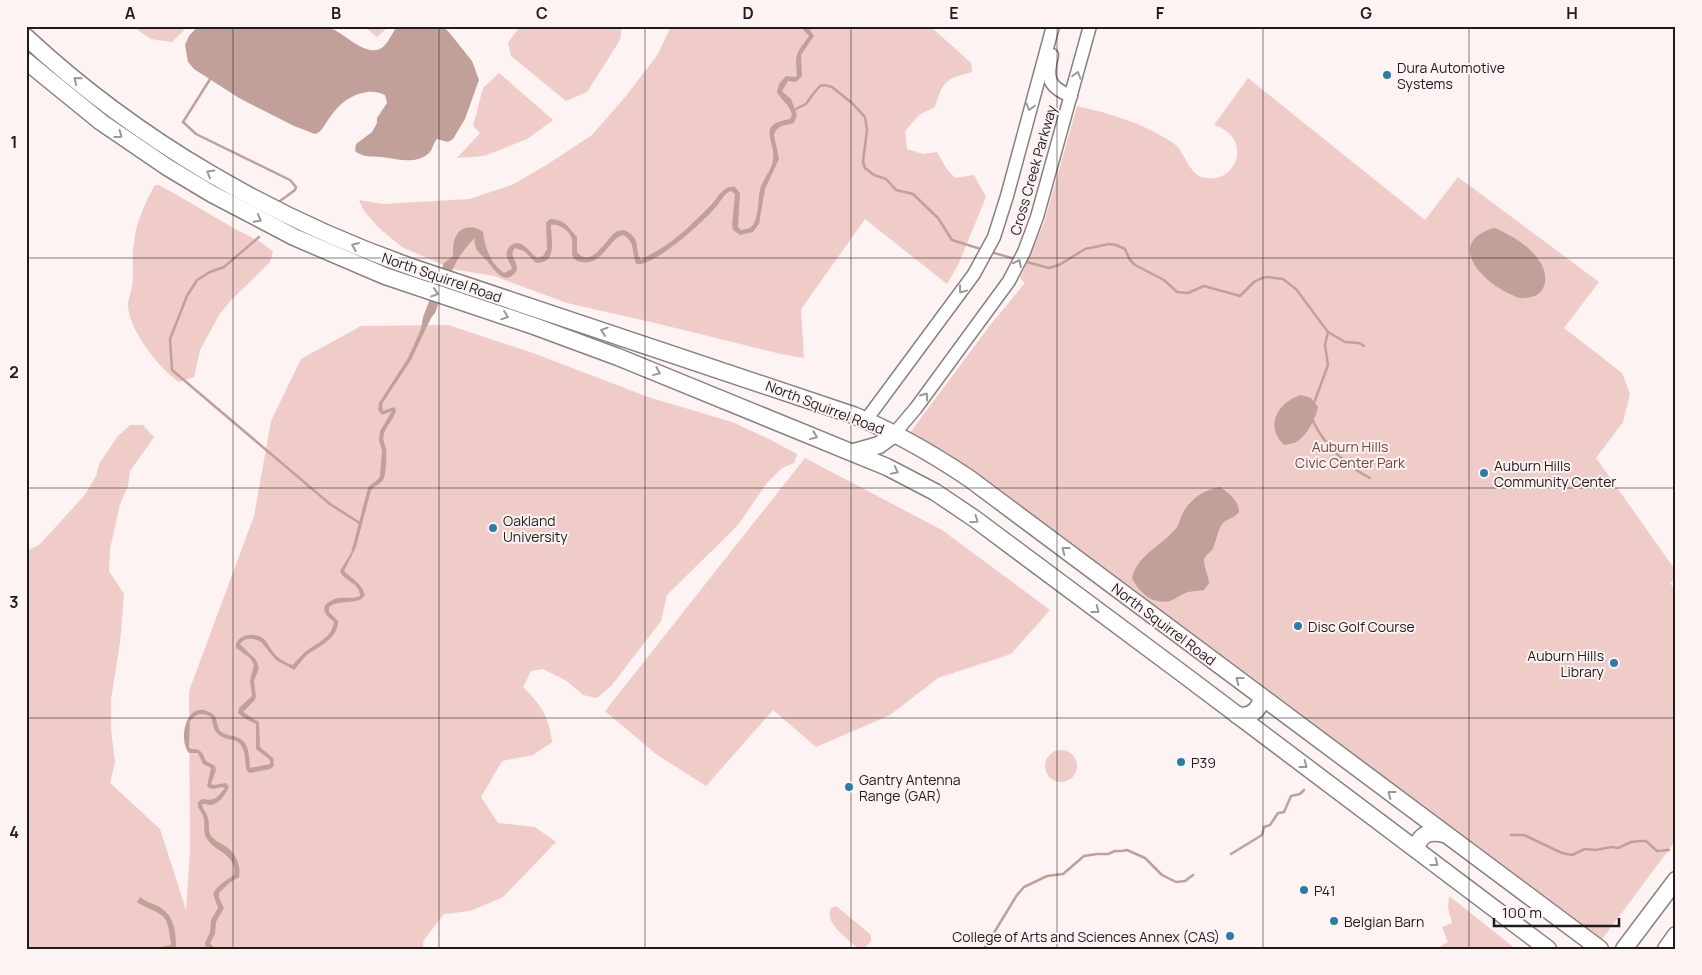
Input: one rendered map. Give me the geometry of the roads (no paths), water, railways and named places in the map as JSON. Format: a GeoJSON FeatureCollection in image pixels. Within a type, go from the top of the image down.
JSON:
{"type":"FeatureCollection","features":[{"type":"Feature","properties":{"kind":"main road","name":"North Squirrel Road"},"geometry":{"type":"LineString","coordinates":[[26,37],[115,111],[190,162],[291,217],[364,250],[417,269],[750,379],[866,420],[932,454],[1084,564],[1444,834],[1483,861],[1579,942],[1600,949]]}},
{"type":"Feature","properties":{"kind":"main road","name":"North Squirrel Road"},"geometry":{"type":"LineString","coordinates":[[26,61],[121,136],[167,167],[264,222],[322,250],[411,285],[459,300],[618,357],[732,402],[854,452],[898,472],[941,496],[1057,580],[1548,949]]}},
{"type":"Feature","properties":{"kind":"main road"},"geometry":{"type":"LineString","coordinates":[[732,402],[734,390],[750,379]]}},
{"type":"Feature","properties":{"kind":"main road"},"geometry":{"type":"LineString","coordinates":[[854,452],[879,445],[894,434]]}},
{"type":"Feature","properties":{"kind":"main road"},"geometry":{"type":"LineString","coordinates":[[1057,580],[1073,580],[1084,564]]}},
{"type":"Feature","properties":{"kind":"main road"},"geometry":{"type":"LineString","coordinates":[[1148,648],[1148,640],[1153,633],[1162,630],[1174,632]]}},
{"type":"Feature","properties":{"kind":"main road"},"geometry":{"type":"LineString","coordinates":[[1237,715],[1247,716],[1256,712],[1262,698]]}},
{"type":"Feature","properties":{"kind":"main road"},"geometry":{"type":"LineString","coordinates":[[1279,746],[1281,738],[1287,732],[1297,729],[1306,730]]}},
{"type":"Feature","properties":{"kind":"main road"},"geometry":{"type":"LineString","coordinates":[[1382,823],[1394,824],[1398,822],[1406,816],[1408,807]]}},
{"type":"Feature","properties":{"kind":"main road"},"geometry":{"type":"LineString","coordinates":[[1416,848],[1419,840],[1425,834],[1436,832],[1444,834]]}},
{"type":"Feature","properties":{"kind":"main road"},"geometry":{"type":"LineString","coordinates":[[1624,949],[1676,880]]}},
{"type":"Feature","properties":{"kind":"main road"},"geometry":{"type":"LineString","coordinates":[[1666,949],[1676,935]]}},
{"type":"Feature","properties":{"kind":"street","name":"Cross Creek Parkway"},"geometry":{"type":"LineString","coordinates":[[866,420],[974,274],[994,237],[1053,26]]}},
{"type":"Feature","properties":{"kind":"street"},"geometry":{"type":"LineString","coordinates":[[1060,26],[1049,67],[1051,84],[1059,91],[1070,96]]}},
{"type":"Feature","properties":{"kind":"street","name":"Cross Creek Parkway"},"geometry":{"type":"LineString","coordinates":[[894,434],[916,408],[1009,281],[1024,252],[1037,217],[1090,26]]}},
{"type":"Feature","properties":{"kind":"waterway"},"geometry":{"type":"LineString","coordinates":[[212,76],[183,122],[196,134],[290,180],[296,187],[295,190],[280,201]]}},
{"type":"Feature","properties":{"kind":"waterway"},"geometry":{"type":"LineString","coordinates":[[796,109],[806,104],[820,86],[832,87],[852,103],[865,117],[867,130],[863,162],[865,168],[874,175],[886,179],[896,190],[913,194],[938,218],[952,240],[984,250]]}},
{"type":"Feature","properties":{"kind":"waterway"},"geometry":{"type":"LineString","coordinates":[[259,237],[224,267],[210,272],[197,280],[187,296],[170,339],[172,370],[330,504],[358,522]]}},
{"type":"Feature","properties":{"kind":"waterway"},"geometry":{"type":"LineString","coordinates":[[1023,261],[1049,268],[1059,265],[1085,249],[1109,244],[1125,249],[1130,260],[1135,265],[1164,280],[1177,292],[1188,293],[1204,286],[1240,296],[1254,282],[1262,278],[1283,279],[1296,289],[1328,332],[1345,342],[1359,343],[1364,346]]}},
{"type":"Feature","properties":{"kind":"waterway"},"geometry":{"type":"LineString","coordinates":[[991,252],[1015,259]]}},
{"type":"Feature","properties":{"kind":"waterway"},"geometry":{"type":"LineString","coordinates":[[1314,403],[1328,365],[1325,345],[1328,332]]}},
{"type":"Feature","properties":{"kind":"waterway"},"geometry":{"type":"LineString","coordinates":[[1313,421],[1330,447],[1353,468],[1370,478]]}},
{"type":"Feature","properties":{"kind":"waterway"},"geometry":{"type":"LineString","coordinates":[[1231,854],[1262,835],[1264,827],[1270,825],[1278,813],[1284,812],[1291,796],[1300,794],[1304,790]]}},
{"type":"Feature","properties":{"kind":"waterway"},"geometry":{"type":"LineString","coordinates":[[1511,835],[1524,835],[1562,853],[1572,855],[1585,849],[1618,848],[1631,842],[1639,841],[1646,841],[1657,851],[1669,850]]}},
{"type":"Feature","properties":{"kind":"waterway"},"geometry":{"type":"LineString","coordinates":[[984,949],[1017,895],[1024,887],[1047,876],[1063,874],[1084,856],[1127,850],[1145,858],[1162,875],[1176,882],[1185,881],[1193,875]]}},
{"type":"Feature","properties":{"kind":"place","name":"Dura Automotive Systems"},"geometry":{"type":"Point","coordinates":[1387,75]}},
{"type":"Feature","properties":{"kind":"place","name":"Auburn Hills Community Center"},"geometry":{"type":"Point","coordinates":[1484,473]}},
{"type":"Feature","properties":{"kind":"place","name":"Oakland University"},"geometry":{"type":"Point","coordinates":[493,528]}},
{"type":"Feature","properties":{"kind":"place","name":"Disc Golf Course"},"geometry":{"type":"Point","coordinates":[1298,626]}},
{"type":"Feature","properties":{"kind":"place","name":"Auburn Hills Library"},"geometry":{"type":"Point","coordinates":[1614,663]}},
{"type":"Feature","properties":{"kind":"place","name":"P39"},"geometry":{"type":"Point","coordinates":[1181,762]}},
{"type":"Feature","properties":{"kind":"place","name":"Gantry Antenna Range (GAR)"},"geometry":{"type":"Point","coordinates":[849,787]}},
{"type":"Feature","properties":{"kind":"place","name":"P41"},"geometry":{"type":"Point","coordinates":[1304,890]}},
{"type":"Feature","properties":{"kind":"place","name":"Belgian Barn"},"geometry":{"type":"Point","coordinates":[1334,921]}},
{"type":"Feature","properties":{"kind":"place","name":"College of Arts and Sciences Annex (CAS)"},"geometry":{"type":"Point","coordinates":[1230,936]}},
{"type":"Feature","properties":{"kind":"park label","name":"Auburn Hills Civic Center Park"},"geometry":{"type":"Point","coordinates":[1350,454]}}]}
